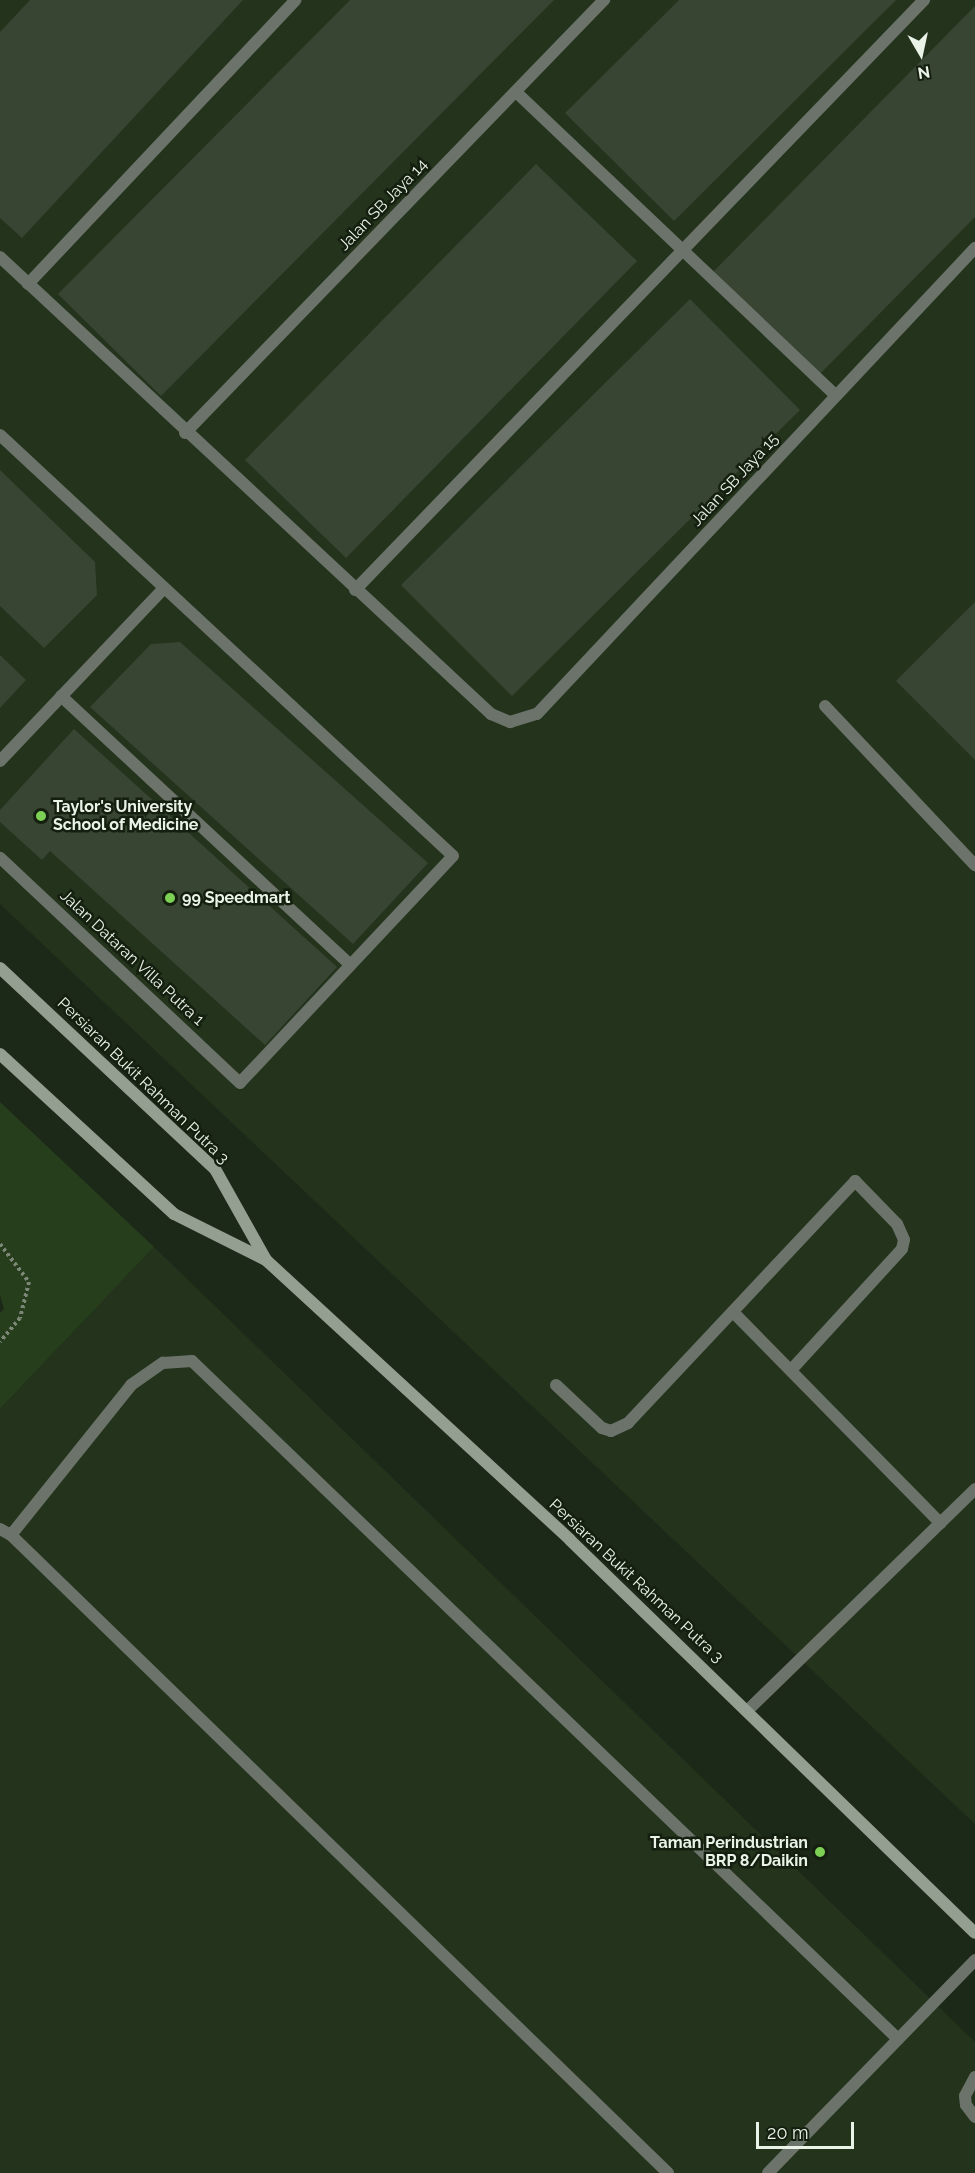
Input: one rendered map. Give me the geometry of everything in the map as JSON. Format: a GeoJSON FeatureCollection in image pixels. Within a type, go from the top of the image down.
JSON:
{"type":"FeatureCollection","features":[{"type":"Feature","properties":{"kind":"main road","name":"Persiaran Bukit Rahman Putra 3"},"geometry":{"type":"LineString","coordinates":[[0,968],[215,1169],[266,1260]]}},
{"type":"Feature","properties":{"kind":"main road","name":"Persiaran Bukit Rahman Putra 3"},"geometry":{"type":"LineString","coordinates":[[0,1054],[174,1214],[266,1260],[748,1710],[975,1933]]}},
{"type":"Feature","properties":{"kind":"street"},"geometry":{"type":"LineString","coordinates":[[28,284],[296,0]]}},
{"type":"Feature","properties":{"kind":"street","name":"Jalan SB Jaya 14"},"geometry":{"type":"LineString","coordinates":[[185,433],[604,0]]}},
{"type":"Feature","properties":{"kind":"street"},"geometry":{"type":"LineString","coordinates":[[0,257],[355,590],[924,0]]}},
{"type":"Feature","properties":{"kind":"street"},"geometry":{"type":"LineString","coordinates":[[516,92],[836,396]]}},
{"type":"Feature","properties":{"kind":"street","name":"Jalan SB Jaya 15"},"geometry":{"type":"LineString","coordinates":[[355,590],[490,714],[510,722],[537,714],[975,248]]}},
{"type":"Feature","properties":{"kind":"street"},"geometry":{"type":"LineString","coordinates":[[0,435],[453,856],[350,965],[61,696]]}},
{"type":"Feature","properties":{"kind":"street"},"geometry":{"type":"LineString","coordinates":[[0,761],[164,588]]}},
{"type":"Feature","properties":{"kind":"street"},"geometry":{"type":"LineString","coordinates":[[825,706],[975,865]]}},
{"type":"Feature","properties":{"kind":"street","name":"Jalan Dataran Villa Putra 1"},"geometry":{"type":"LineString","coordinates":[[0,858],[240,1083],[350,965]]}},
{"type":"Feature","properties":{"kind":"street"},"geometry":{"type":"LineString","coordinates":[[556,1385],[594,1423],[611,1431],[620,1428],[733,1312],[855,1181],[897,1224],[904,1240],[902,1250],[791,1370]]}},
{"type":"Feature","properties":{"kind":"street"},"geometry":{"type":"LineString","coordinates":[[733,1312],[940,1522]]}},
{"type":"Feature","properties":{"kind":"street"},"geometry":{"type":"LineString","coordinates":[[668,2173],[6,1532],[131,1385],[163,1363],[192,1361],[898,2039]]}},
{"type":"Feature","properties":{"kind":"street"},"geometry":{"type":"LineString","coordinates":[[748,1710],[975,1489]]}},
{"type":"Feature","properties":{"kind":"street"},"geometry":{"type":"LineString","coordinates":[[768,2173],[975,1960]]}},
{"type":"Feature","properties":{"kind":"street"},"geometry":{"type":"LineString","coordinates":[[975,2077],[965,2096],[966,2105],[975,2117]]}},
{"type":"Feature","properties":{"kind":"path"},"geometry":{"type":"LineString","coordinates":[[0,1244],[29,1282],[20,1318],[0,1342]]}},
{"type":"Feature","properties":{"kind":"shaded area"},"geometry":{"type":"Polygon","coordinates":[[[0,0],[975,0],[975,1824],[0,904],[0,0]]]}},
{"type":"Feature","properties":{"kind":"shaded area"},"geometry":{"type":"Polygon","coordinates":[[[0,1102],[154,1247],[0,1409],[0,1313],[4,1309],[0,1295],[0,1102]]]}},
{"type":"Feature","properties":{"kind":"shaded area"},"geometry":{"type":"Polygon","coordinates":[[[154,1247],[975,2042],[975,2173],[0,2173],[0,1409],[154,1247]]]}},
{"type":"Feature","properties":{"kind":"building"},"geometry":{"type":"Polygon","coordinates":[[[30,0],[243,0],[22,238],[0,218],[0,32],[30,0]]]}},
{"type":"Feature","properties":{"kind":"building"},"geometry":{"type":"Polygon","coordinates":[[[350,0],[554,0],[161,396],[58,294],[350,0]]]}},
{"type":"Feature","properties":{"kind":"building"},"geometry":{"type":"Polygon","coordinates":[[[679,0],[896,0],[674,221],[565,113],[679,0]]]}},
{"type":"Feature","properties":{"kind":"building"},"geometry":{"type":"Polygon","coordinates":[[[975,6],[975,217],[819,375],[713,272],[975,6]]]}},
{"type":"Feature","properties":{"kind":"building"},"geometry":{"type":"Polygon","coordinates":[[[536,164],[637,261],[346,558],[245,460],[536,164]]]}},
{"type":"Feature","properties":{"kind":"building"},"geometry":{"type":"Polygon","coordinates":[[[690,299],[800,410],[512,696],[401,585],[690,299]]]}},
{"type":"Feature","properties":{"kind":"building"},"geometry":{"type":"Polygon","coordinates":[[[0,470],[95,562],[97,595],[44,648],[0,606],[0,470]]]}},
{"type":"Feature","properties":{"kind":"building"},"geometry":{"type":"Polygon","coordinates":[[[975,602],[975,760],[896,681],[975,602]]]}},
{"type":"Feature","properties":{"kind":"building"},"geometry":{"type":"Polygon","coordinates":[[[180,642],[428,863],[353,944],[90,707],[151,644],[180,642]]]}},
{"type":"Feature","properties":{"kind":"building"},"geometry":{"type":"Polygon","coordinates":[[[0,655],[26,680],[0,708],[0,655]]]}},
{"type":"Feature","properties":{"kind":"building"},"geometry":{"type":"Polygon","coordinates":[[[74,729],[337,967],[265,1045],[50,851],[42,860],[0,822],[0,810],[74,729]]]}},
{"type":"Feature","properties":{"kind":"place","name":"Taylor's University School of Medicine"},"geometry":{"type":"Point","coordinates":[41,816]}},
{"type":"Feature","properties":{"kind":"place","name":"99 Speedmart"},"geometry":{"type":"Point","coordinates":[170,898]}},
{"type":"Feature","properties":{"kind":"place","name":"Taman Perindustrian BRP 8/Daikin"},"geometry":{"type":"Point","coordinates":[820,1852]}}]}
